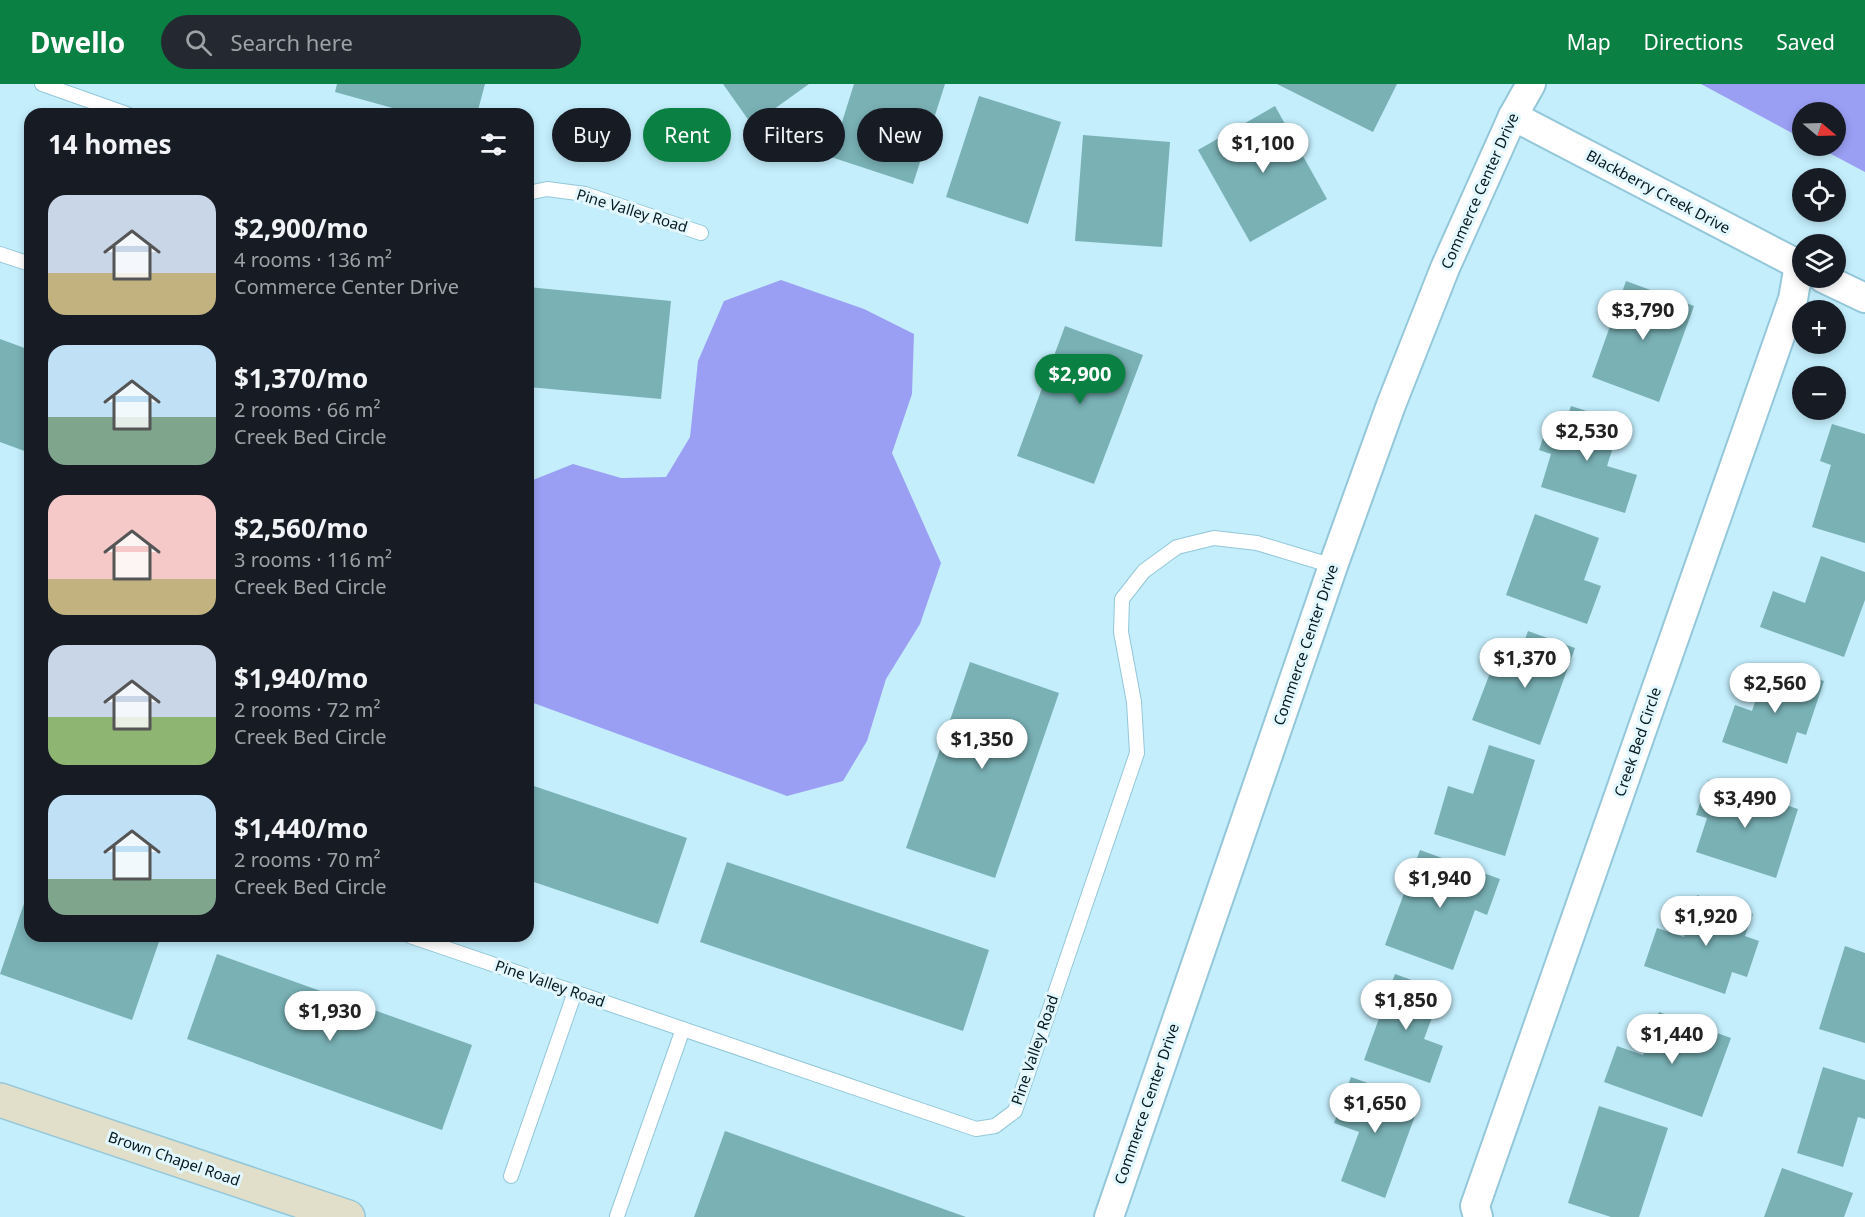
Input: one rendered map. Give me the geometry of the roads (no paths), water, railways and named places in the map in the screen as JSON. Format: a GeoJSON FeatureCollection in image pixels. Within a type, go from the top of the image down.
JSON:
{"type":"FeatureCollection","features":[{"type":"Feature","properties":{"kind":"street","name":"Commerce Center Drive"},"geometry":{"type":"LineString","coordinates":[[1109,1217],[1333,566],[1391,405],[1445,268],[1513,116],[1531,84]]}},
{"type":"Feature","properties":{"kind":"street","name":"Blackberry Creek Drive"},"geometry":{"type":"LineString","coordinates":[[1513,116],[1792,261]]}},
{"type":"Feature","properties":{"kind":"street","name":"Creek Bed Circle"},"geometry":{"type":"LineString","coordinates":[[1478,1217],[1475,1206],[1793,299],[1799,288]]}},
{"type":"Feature","properties":{"kind":"street","name":"Blackberry Creek Drive"},"geometry":{"type":"LineString","coordinates":[[1845,288],[1865,298]]}},
{"type":"Feature","properties":{"kind":"street","name":"Brown Chapel Road"},"geometry":{"type":"LineString","coordinates":[[0,1100],[348,1217]]}},
{"type":"Feature","properties":{"kind":"lane"},"geometry":{"type":"LineString","coordinates":[[42,84],[110,108]]}},
{"type":"Feature","properties":{"kind":"lane","name":"Pine Valley Road"},"geometry":{"type":"LineString","coordinates":[[534,192],[547,189],[585,194],[701,233]]}},
{"type":"Feature","properties":{"kind":"lane"},"geometry":{"type":"LineString","coordinates":[[0,254],[24,262]]}},
{"type":"Feature","properties":{"kind":"lane","name":"Pine Valley Road"},"geometry":{"type":"LineString","coordinates":[[428,942],[976,1129],[994,1126],[1015,1111],[1137,753],[1134,702],[1121,632],[1122,599],[1144,571],[1177,547],[1214,538],[1257,543],[1333,566]]}},
{"type":"Feature","properties":{"kind":"lane"},"geometry":{"type":"LineString","coordinates":[[511,1176],[575,992]]}},
{"type":"Feature","properties":{"kind":"lane"},"geometry":{"type":"LineString","coordinates":[[617,1216],[683,1029]]}},
{"type":"Feature","properties":{"kind":"water"},"geometry":{"type":"Polygon","coordinates":[[[1701,84],[1865,84],[1865,172],[1835,156],[1846,156],[1846,102],[1792,102],[1792,133],[1701,84]]]}},
{"type":"Feature","properties":{"kind":"water"},"geometry":{"type":"Polygon","coordinates":[[[781,280],[864,309],[914,334],[912,394],[892,453],[941,563],[920,624],[886,679],[867,741],[843,781],[787,796],[534,703],[534,480],[573,464],[621,478],[666,477],[690,437],[698,361],[724,301],[781,280]]]}}]}
